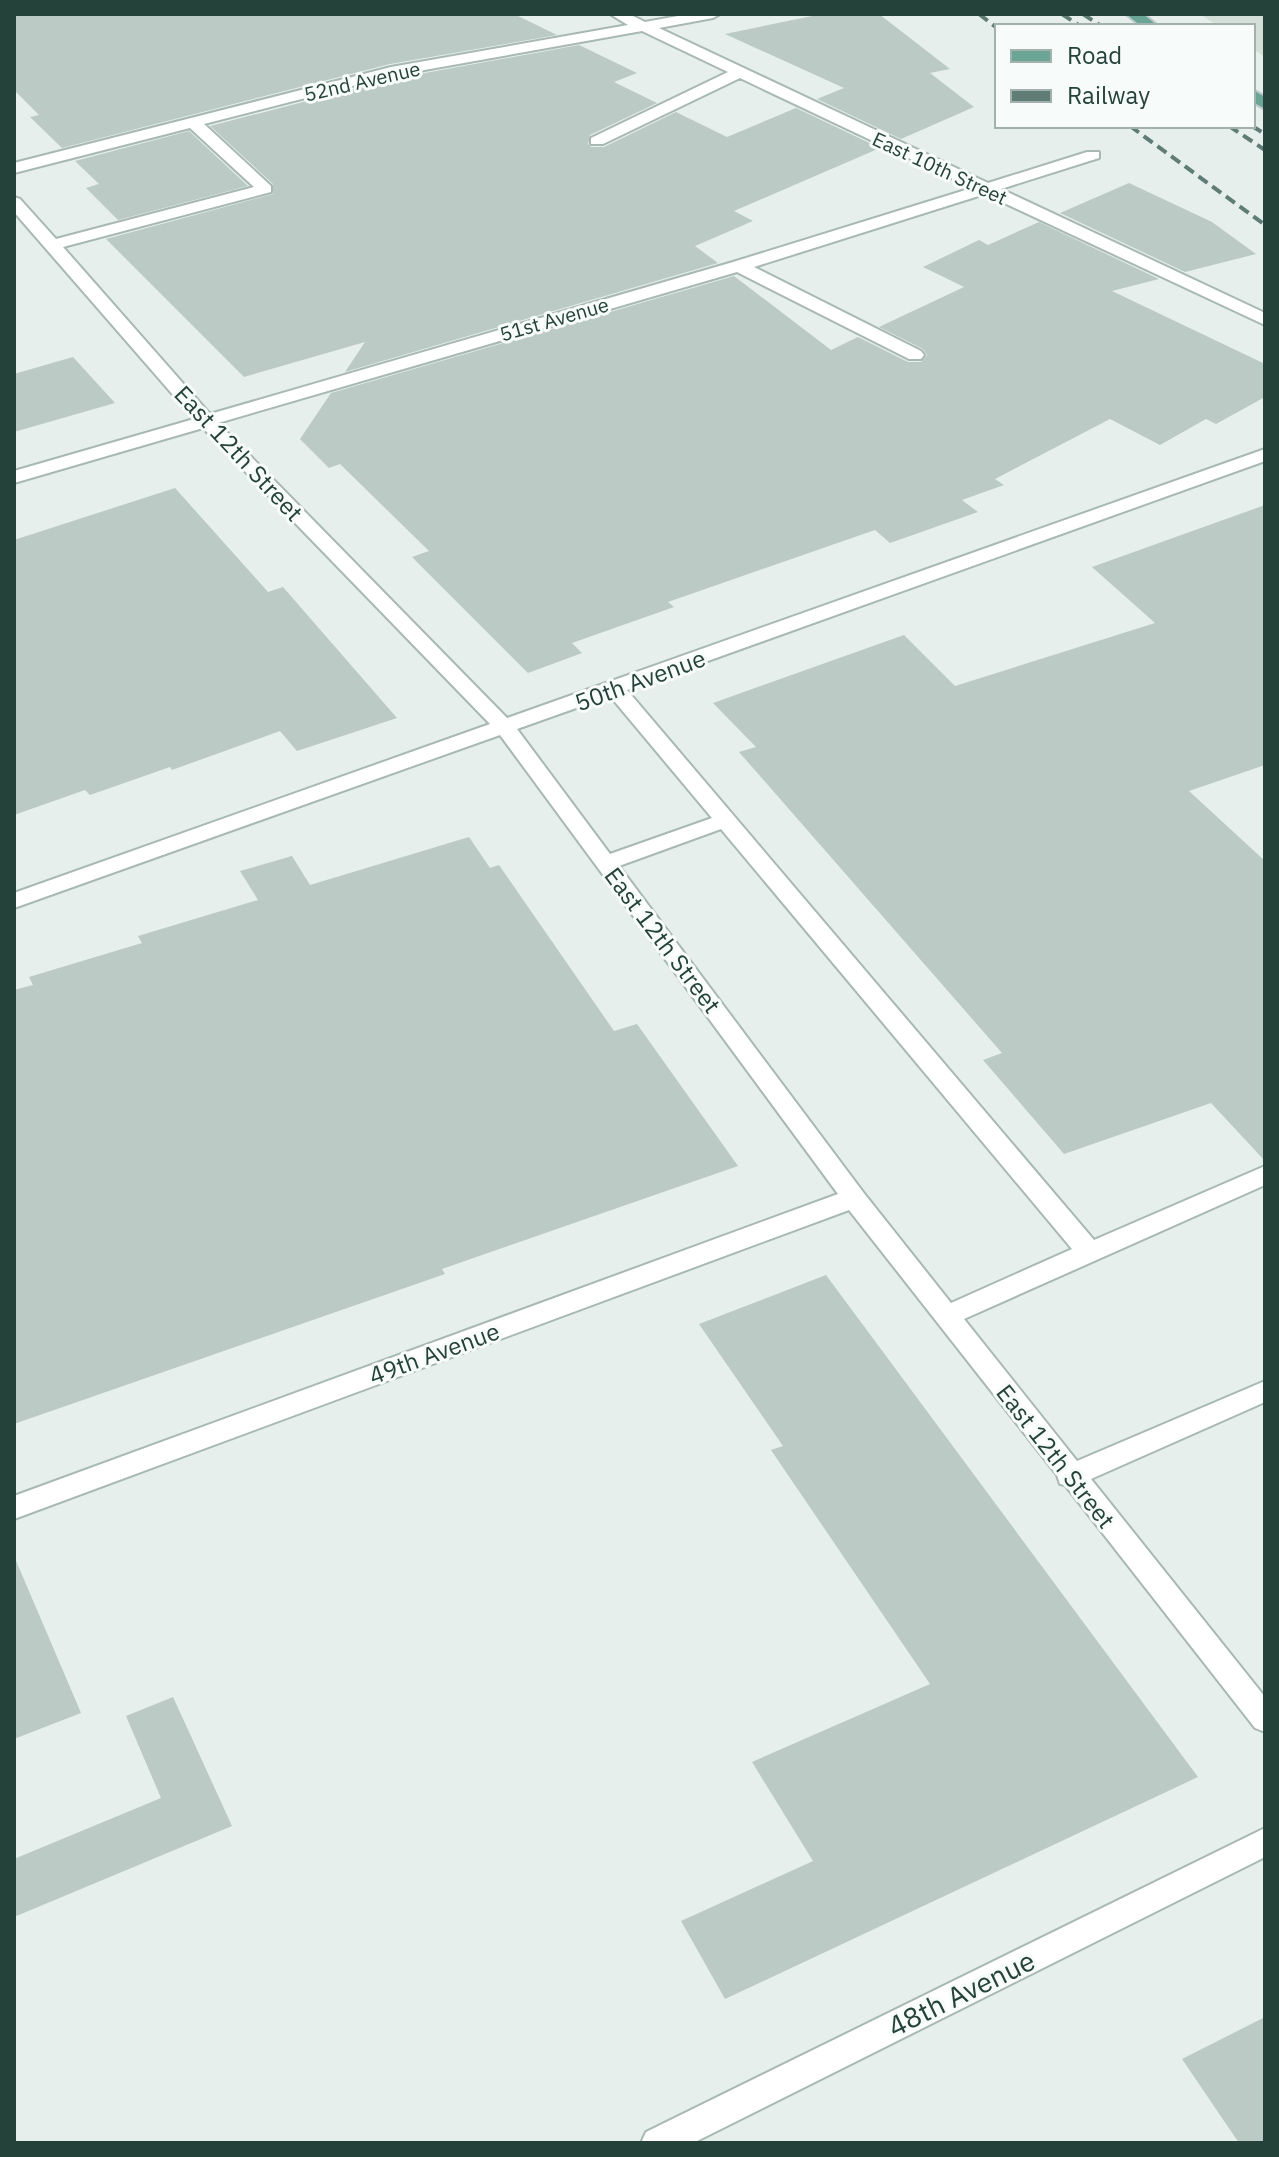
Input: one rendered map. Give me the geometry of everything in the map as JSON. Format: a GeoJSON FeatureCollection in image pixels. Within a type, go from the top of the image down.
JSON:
{"type":"FeatureCollection","features":[{"type":"Feature","properties":{"kind":"street","name":"East 10th Street"},"geometry":{"type":"LineString","coordinates":[[617,14],[1265,320]]}},
{"type":"Feature","properties":{"kind":"street","name":"52nd Avenue"},"geometry":{"type":"LineString","coordinates":[[14,168],[391,72],[713,14]]}},
{"type":"Feature","properties":{"kind":"street"},"geometry":{"type":"LineString","coordinates":[[597,141],[740,72]]}},
{"type":"Feature","properties":{"kind":"street"},"geometry":{"type":"LineString","coordinates":[[53,245],[265,189],[194,123]]}},
{"type":"Feature","properties":{"kind":"street","name":"51st Avenue"},"geometry":{"type":"LineString","coordinates":[[14,477],[739,266],[1093,155]]}},
{"type":"Feature","properties":{"kind":"street","name":"East 12th Street"},"geometry":{"type":"LineString","coordinates":[[14,202],[206,421],[505,728],[854,1198],[1070,1476],[1265,1719]]}},
{"type":"Feature","properties":{"kind":"street"},"geometry":{"type":"LineString","coordinates":[[739,266],[915,355]]}},
{"type":"Feature","properties":{"kind":"street","name":"50th Avenue"},"geometry":{"type":"LineString","coordinates":[[14,901],[1265,455]]}},
{"type":"Feature","properties":{"kind":"street"},"geometry":{"type":"LineString","coordinates":[[615,689],[1090,1253]]}},
{"type":"Feature","properties":{"kind":"street"},"geometry":{"type":"LineString","coordinates":[[606,863],[726,820]]}},
{"type":"Feature","properties":{"kind":"street"},"geometry":{"type":"LineString","coordinates":[[946,1316],[1265,1175]]}},
{"type":"Feature","properties":{"kind":"street","name":"49th Avenue"},"geometry":{"type":"LineString","coordinates":[[14,1508],[854,1198]]}},
{"type":"Feature","properties":{"kind":"street"},"geometry":{"type":"LineString","coordinates":[[1070,1476],[1265,1391]]}},
{"type":"Feature","properties":{"kind":"street","name":"48th Avenue"},"geometry":{"type":"LineString","coordinates":[[658,2143],[1265,1842]]}},
{"type":"Feature","properties":{"kind":"shaded area"},"geometry":{"type":"Polygon","coordinates":[[[1200,14],[1265,14],[1265,57],[1255,50],[1255,24],[1215,24],[1200,14]]]}},
{"type":"Feature","properties":{"kind":"building"},"geometry":{"type":"Polygon","coordinates":[[[14,14],[514,14],[557,35],[390,64],[62,148],[30,117],[39,115],[14,90],[14,14]]]}},
{"type":"Feature","properties":{"kind":"building"},"geometry":{"type":"Polygon","coordinates":[[[822,14],[879,14],[950,69],[930,73],[974,107],[901,139],[817,99],[844,88],[725,34],[822,14]]]}},
{"type":"Feature","properties":{"kind":"building"},"geometry":{"type":"Polygon","coordinates":[[[579,45],[637,73],[614,82],[657,103],[590,135],[588,144],[591,147],[604,147],[676,112],[727,137],[796,108],[880,148],[734,211],[753,221],[695,246],[718,263],[345,372],[365,342],[244,377],[106,239],[273,194],[273,184],[210,126],[392,79],[579,45]]]}},
{"type":"Feature","properties":{"kind":"building"},"geometry":{"type":"Polygon","coordinates":[[[189,131],[248,186],[118,220],[86,188],[99,184],[75,161],[189,131]]]}},
{"type":"Feature","properties":{"kind":"building"},"geometry":{"type":"Polygon","coordinates":[[[1129,183],[1212,222],[1256,254],[1185,272],[1060,213],[1129,183]]]}},
{"type":"Feature","properties":{"kind":"building"},"geometry":{"type":"Polygon","coordinates":[[[1039,222],[1159,279],[1112,291],[1265,364],[1265,397],[1216,424],[1206,419],[1160,445],[1110,419],[995,479],[1004,485],[962,500],[978,512],[890,543],[875,530],[668,602],[674,607],[572,643],[582,653],[528,673],[412,557],[429,551],[340,464],[329,468],[300,439],[331,393],[734,276],[831,350],[858,337],[908,362],[921,362],[927,355],[923,349],[879,327],[964,287],[923,267],[979,240],[988,245],[1039,222]]]}},
{"type":"Feature","properties":{"kind":"building"},"geometry":{"type":"Polygon","coordinates":[[[73,357],[115,403],[14,432],[14,374],[73,357]]]}},
{"type":"Feature","properties":{"kind":"building"},"geometry":{"type":"Polygon","coordinates":[[[175,488],[268,592],[283,587],[397,718],[297,751],[280,731],[172,770],[170,767],[90,795],[85,790],[14,815],[14,540],[175,488]]]}},
{"type":"Feature","properties":{"kind":"building"},"geometry":{"type":"Polygon","coordinates":[[[1265,505],[1265,765],[1189,791],[1265,861],[1265,1161],[1211,1103],[1064,1154],[983,1060],[1002,1053],[739,752],[756,747],[713,703],[904,635],[955,686],[1155,623],[1092,567],[1265,505]]]}},
{"type":"Feature","properties":{"kind":"building"},"geometry":{"type":"Polygon","coordinates":[[[469,837],[490,868],[499,865],[614,1031],[637,1024],[738,1166],[442,1269],[445,1274],[14,1424],[14,990],[33,985],[29,977],[142,943],[138,936],[258,900],[240,871],[292,856],[310,885],[469,837]]]}},
{"type":"Feature","properties":{"kind":"building"},"geometry":{"type":"Polygon","coordinates":[[[826,1275],[1198,1777],[725,1999],[681,1921],[813,1861],[752,1762],[930,1684],[771,1450],[783,1446],[699,1324],[826,1275]]]}},
{"type":"Feature","properties":{"kind":"building"},"geometry":{"type":"Polygon","coordinates":[[[14,1556],[81,1713],[14,1739],[14,1556]]]}},
{"type":"Feature","properties":{"kind":"building"},"geometry":{"type":"Polygon","coordinates":[[[173,1697],[232,1826],[14,1917],[14,1859],[161,1798],[126,1716],[173,1697]]]}},
{"type":"Feature","properties":{"kind":"building"},"geometry":{"type":"Polygon","coordinates":[[[1265,2017],[1265,2143],[1239,2143],[1182,2059],[1265,2017]]]}},
{"type":"Feature","properties":{"kind":"railway"},"geometry":{"type":"LineString","coordinates":[[979,14],[995,26]]}},
{"type":"Feature","properties":{"kind":"railway"},"geometry":{"type":"LineString","coordinates":[[1062,14],[1077,24]]}},
{"type":"Feature","properties":{"kind":"railway"},"geometry":{"type":"LineString","coordinates":[[1083,14],[1098,24]]}},
{"type":"Feature","properties":{"kind":"railway"},"geometry":{"type":"LineString","coordinates":[[1133,128],[1265,225]]}},
{"type":"Feature","properties":{"kind":"railway"},"geometry":{"type":"LineString","coordinates":[[1232,128],[1265,150]]}},
{"type":"Feature","properties":{"kind":"railway"},"geometry":{"type":"LineString","coordinates":[[1255,128],[1265,134]]}}]}
